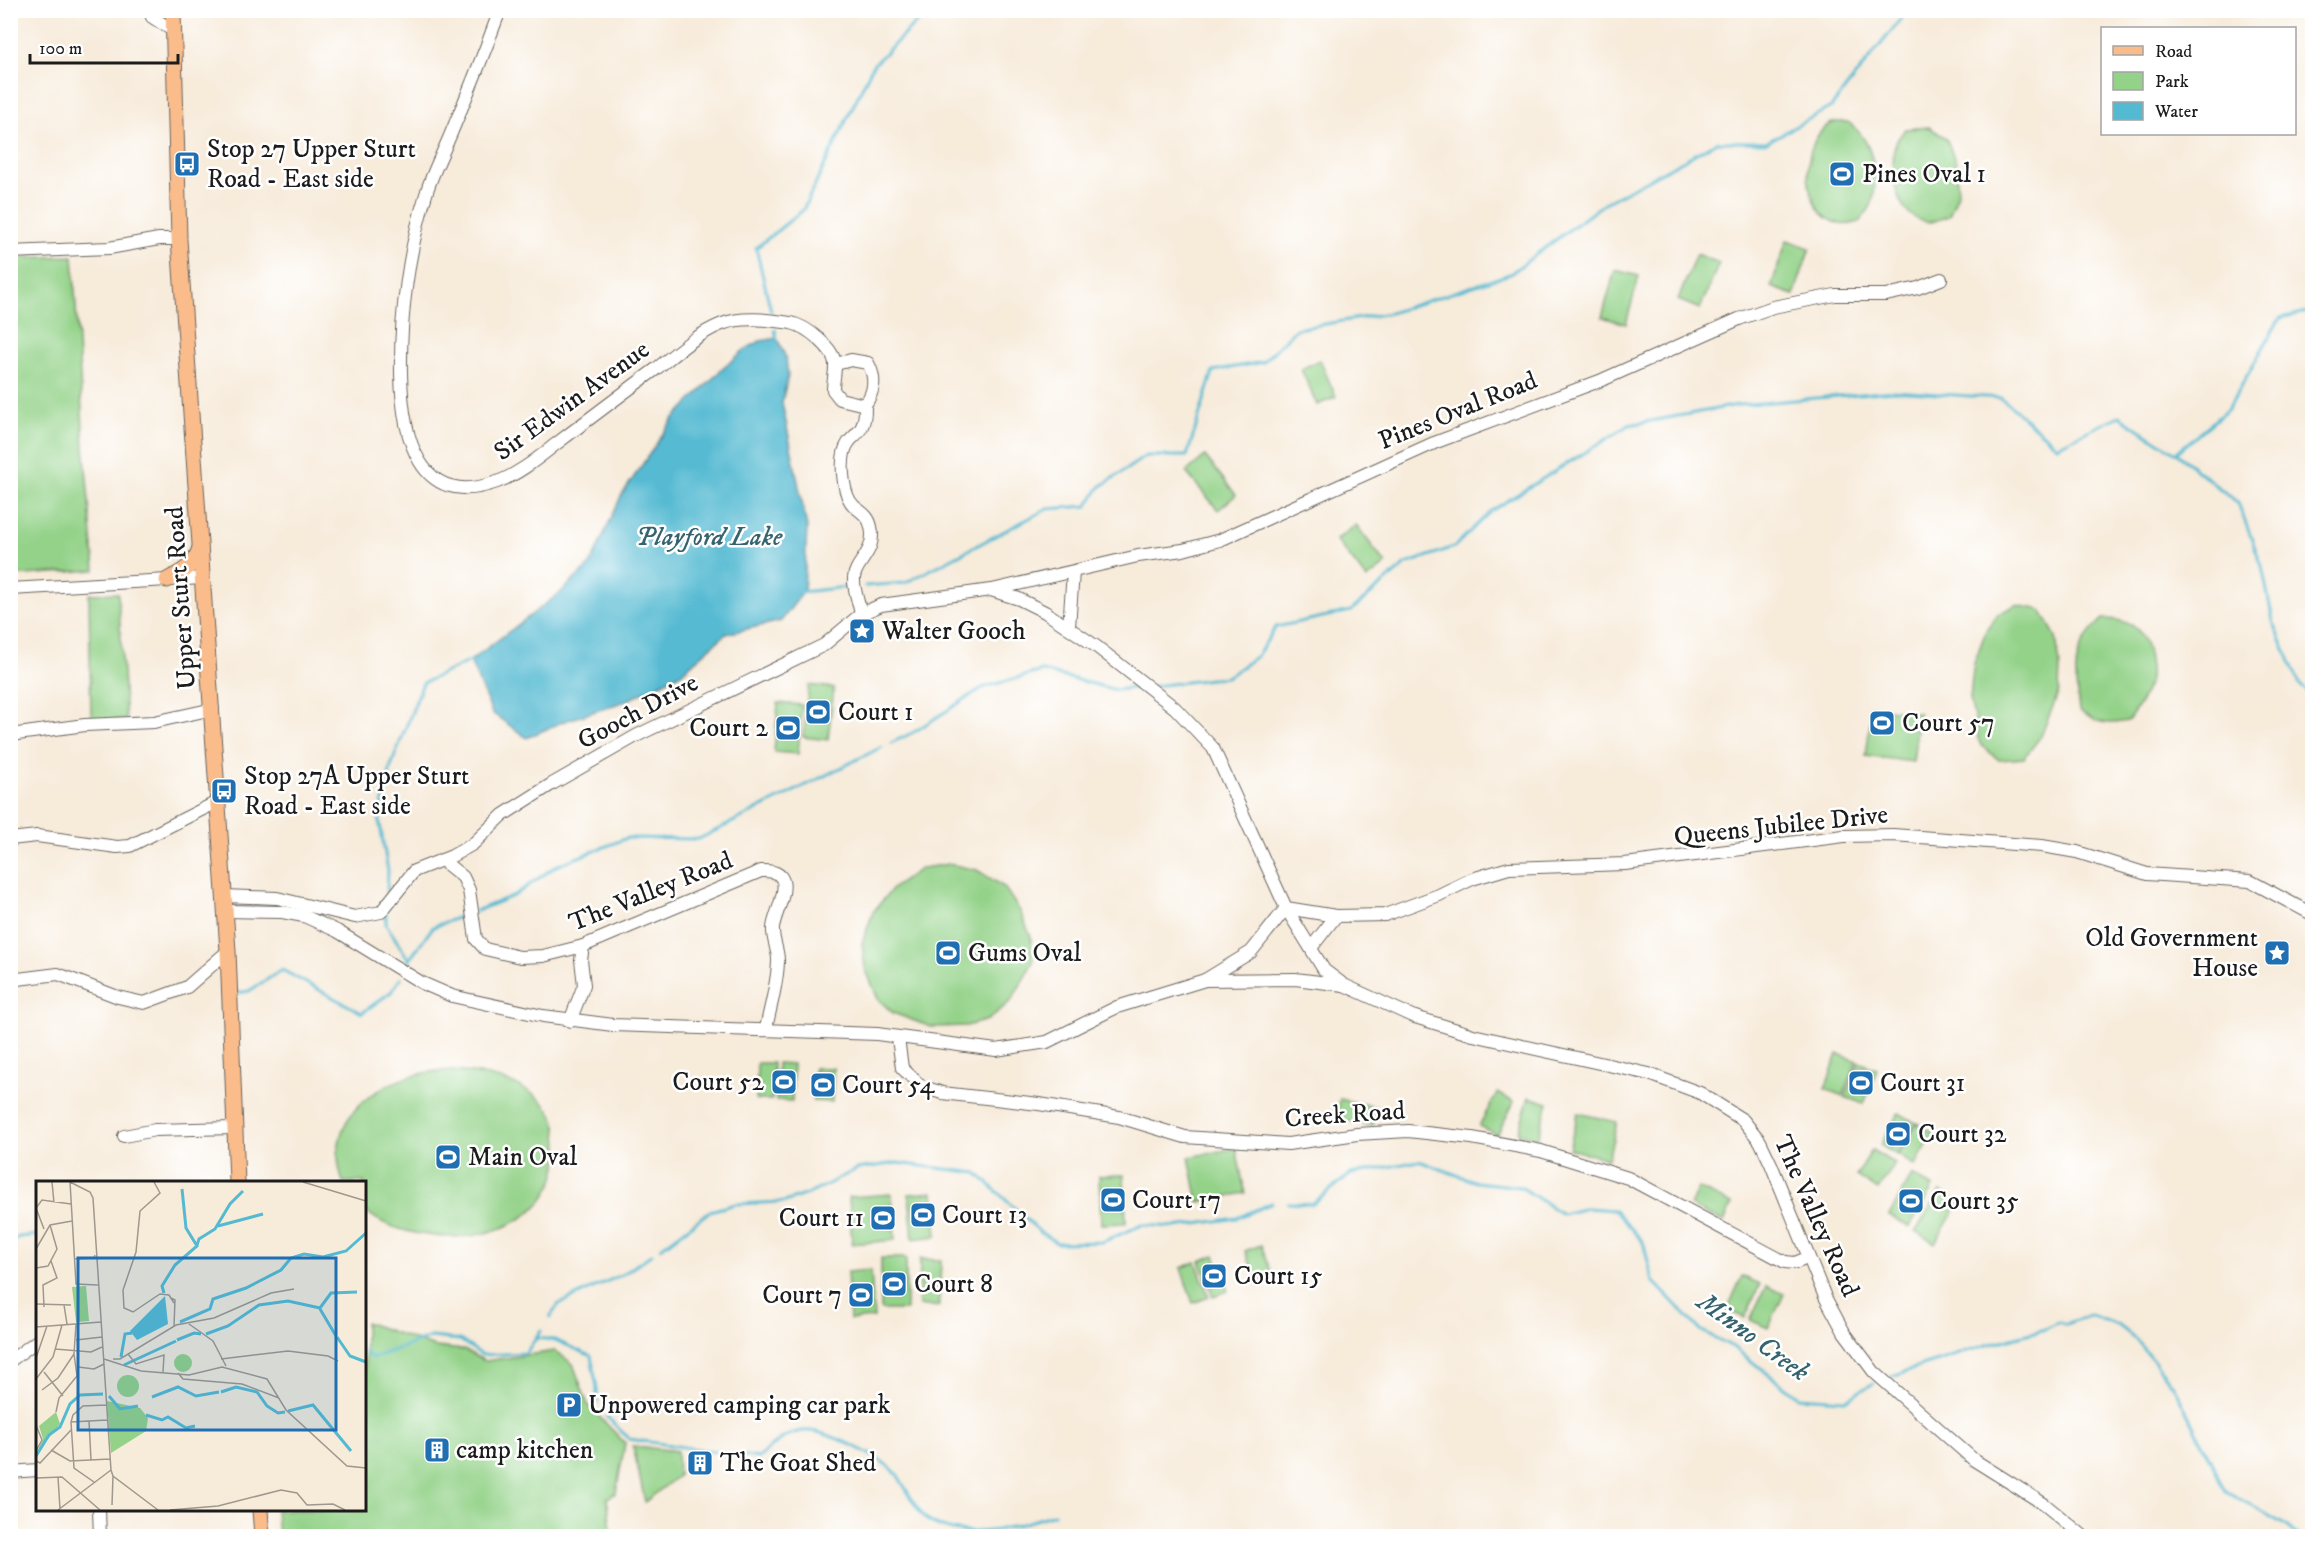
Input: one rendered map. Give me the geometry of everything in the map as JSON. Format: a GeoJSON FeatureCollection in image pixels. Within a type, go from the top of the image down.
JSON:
{"type":"FeatureCollection","features":[{"type":"Feature","properties":{"kind":"main road","name":"Upper Sturt Road"},"geometry":{"type":"LineString","coordinates":[[173,10],[179,239],[228,951],[233,1128],[237,1181]]}},
{"type":"Feature","properties":{"kind":"main road"},"geometry":{"type":"LineString","coordinates":[[167,580],[186,571],[196,559],[200,545]]}},
{"type":"Feature","properties":{"kind":"main road"},"geometry":{"type":"LineString","coordinates":[[260,1511],[262,1536]]}},
{"type":"Feature","properties":{"kind":"street"},"geometry":{"type":"LineString","coordinates":[[150,10],[152,16],[175,32]]}},
{"type":"Feature","properties":{"kind":"street","name":"Sir Edwin Avenue"},"geometry":{"type":"LineString","coordinates":[[500,10],[427,190],[407,283],[400,337],[401,383],[411,448],[421,468],[435,479],[447,484],[470,487],[496,482],[513,474],[689,344],[724,323],[740,320],[771,320],[797,325],[818,337],[836,364]]}},
{"type":"Feature","properties":{"kind":"street"},"geometry":{"type":"LineString","coordinates":[[10,252],[109,248],[159,239],[179,239]]}},
{"type":"Feature","properties":{"kind":"street","name":"Pines Oval Road"},"geometry":{"type":"LineString","coordinates":[[861,614],[881,606],[991,590],[1220,540],[1434,443],[1611,377],[1739,319],[1773,307],[1835,295],[1886,294],[1918,288],[1941,279]]}},
{"type":"Feature","properties":{"kind":"street"},"geometry":{"type":"LineString","coordinates":[[861,614],[853,579],[867,555],[871,543],[871,527],[865,513],[852,505],[844,477],[844,454],[866,423],[865,405],[874,385],[874,374],[868,363],[851,360],[836,364],[833,390],[840,399],[865,405]]}},
{"type":"Feature","properties":{"kind":"street"},"geometry":{"type":"LineString","coordinates":[[1069,627],[1073,572]]}},
{"type":"Feature","properties":{"kind":"street"},"geometry":{"type":"LineString","coordinates":[[10,589],[203,578]]}},
{"type":"Feature","properties":{"kind":"street"},"geometry":{"type":"LineString","coordinates":[[991,590],[1019,599],[1069,627],[1176,708],[1213,748],[1286,908]]}},
{"type":"Feature","properties":{"kind":"street","name":"Gooch Drive"},"geometry":{"type":"LineString","coordinates":[[225,903],[277,898],[339,915],[368,916],[381,912],[414,871],[473,844],[503,815],[552,784],[636,736],[824,645],[861,614]]}},
{"type":"Feature","properties":{"kind":"street"},"geometry":{"type":"LineString","coordinates":[[10,735],[85,725],[154,722],[213,709]]}},
{"type":"Feature","properties":{"kind":"street"},"geometry":{"type":"LineString","coordinates":[[10,839],[37,836],[117,847],[130,846],[217,802]]}},
{"type":"Feature","properties":{"kind":"street","name":"Queens Jubilee Drive"},"geometry":{"type":"LineString","coordinates":[[1286,908],[1336,916],[1385,915],[1439,896],[1472,879],[1509,868],[1625,864],[1844,836],[1893,835],[2042,846],[2077,852],[2147,874],[2250,881],[2313,914]]}},
{"type":"Feature","properties":{"kind":"street","name":"The Valley Road"},"geometry":{"type":"LineString","coordinates":[[442,860],[463,877],[469,890],[476,939],[485,949],[520,957],[543,956],[583,946],[761,871],[772,873],[782,881],[784,893],[773,929],[778,963],[766,1029]]}},
{"type":"Feature","properties":{"kind":"street","name":"The Valley Road"},"geometry":{"type":"LineString","coordinates":[[225,903],[304,916],[337,931],[439,991],[475,1002],[570,1021],[637,1026],[861,1033],[996,1050],[1047,1042],[1117,1007],[1205,980],[1251,952],[1286,908],[1324,970],[1344,985],[1412,1016],[1473,1035],[1649,1074],[1700,1093],[1743,1120],[1760,1141],[1808,1258],[1844,1332],[1874,1372],[1974,1460],[2044,1504],[2083,1536]]}},
{"type":"Feature","properties":{"kind":"street"},"geometry":{"type":"LineString","coordinates":[[1311,948],[1336,916]]}},
{"type":"Feature","properties":{"kind":"street"},"geometry":{"type":"LineString","coordinates":[[570,1021],[584,985],[581,960],[583,946]]}},
{"type":"Feature","properties":{"kind":"street"},"geometry":{"type":"LineString","coordinates":[[10,980],[58,974],[118,997],[144,1003],[187,987],[228,951]]}},
{"type":"Feature","properties":{"kind":"street","name":"The Valley Road"},"geometry":{"type":"LineString","coordinates":[[1205,980],[1295,979],[1344,985]]}},
{"type":"Feature","properties":{"kind":"street","name":"Creek Road"},"geometry":{"type":"LineString","coordinates":[[898,1038],[902,1068],[921,1086],[942,1094],[1039,1104],[1119,1117],[1185,1137],[1288,1144],[1357,1134],[1408,1131],[1472,1137],[1541,1151],[1628,1178],[1785,1262],[1795,1263],[1808,1258]]}},
{"type":"Feature","properties":{"kind":"street"},"geometry":{"type":"LineString","coordinates":[[124,1136],[155,1130],[233,1128]]}},
{"type":"Feature","properties":{"kind":"street"},"geometry":{"type":"LineString","coordinates":[[10,1361],[36,1342]]}},
{"type":"Feature","properties":{"kind":"street"},"geometry":{"type":"LineString","coordinates":[[10,1472],[36,1470]]}},
{"type":"Feature","properties":{"kind":"street"},"geometry":{"type":"LineString","coordinates":[[99,1511],[100,1536]]}},
{"type":"Feature","properties":{"kind":"green space","name":"Pines Oval 1"},"geometry":{"type":"Polygon","coordinates":[[[1848,122],[1856,129],[1868,147],[1875,180],[1872,203],[1868,211],[1859,222],[1845,225],[1827,218],[1817,208],[1808,178],[1812,146],[1820,133],[1832,123],[1848,122]]]}},
{"type":"Feature","properties":{"kind":"green space"},"geometry":{"type":"Polygon","coordinates":[[[1929,127],[1946,138],[1956,163],[1958,193],[1949,216],[1931,222],[1919,220],[1902,205],[1897,194],[1893,168],[1896,143],[1905,129],[1929,127]]]}},
{"type":"Feature","properties":{"kind":"green space"},"geometry":{"type":"Polygon","coordinates":[[[1787,240],[1810,248],[1794,295],[1771,287],[1787,240]]]}},
{"type":"Feature","properties":{"kind":"green space"},"geometry":{"type":"Polygon","coordinates":[[[1696,254],[1719,263],[1700,309],[1678,300],[1696,254]]]}},
{"type":"Feature","properties":{"kind":"green space"},"geometry":{"type":"Polygon","coordinates":[[[73,256],[84,446],[95,570],[11,576],[11,258],[73,256]]]}},
{"type":"Feature","properties":{"kind":"green space"},"geometry":{"type":"Polygon","coordinates":[[[1615,270],[1639,276],[1626,324],[1602,317],[1615,270]]]}},
{"type":"Feature","properties":{"kind":"green space"},"geometry":{"type":"Polygon","coordinates":[[[1320,360],[1336,397],[1317,405],[1301,369],[1320,360]]]}},
{"type":"Feature","properties":{"kind":"green space"},"geometry":{"type":"Polygon","coordinates":[[[1205,456],[1236,495],[1218,510],[1186,472],[1205,456]]]}},
{"type":"Feature","properties":{"kind":"green space"},"geometry":{"type":"Polygon","coordinates":[[[1356,525],[1386,564],[1367,579],[1336,540],[1356,525]]]}},
{"type":"Feature","properties":{"kind":"green space"},"geometry":{"type":"Polygon","coordinates":[[[118,593],[126,720],[91,721],[89,594],[118,593]]]}},
{"type":"Feature","properties":{"kind":"green space"},"geometry":{"type":"Polygon","coordinates":[[[2016,605],[2041,610],[2056,637],[2060,665],[2059,691],[2041,736],[2024,758],[1999,760],[1980,744],[1970,699],[1972,678],[1974,663],[1987,628],[1998,614],[2016,605]]]}},
{"type":"Feature","properties":{"kind":"green space"},"geometry":{"type":"Polygon","coordinates":[[[2103,619],[2122,621],[2135,628],[2140,633],[2147,649],[2150,679],[2144,696],[2128,721],[2102,722],[2079,710],[2076,683],[2077,660],[2085,640],[2103,619]]]}},
{"type":"Feature","properties":{"kind":"green space","name":"Court 1"},"geometry":{"type":"Polygon","coordinates":[[[809,685],[834,688],[828,740],[803,737],[809,685]]]}},
{"type":"Feature","properties":{"kind":"green space","name":"Court 2"},"geometry":{"type":"Polygon","coordinates":[[[778,703],[802,705],[798,754],[774,752],[778,703]]]}},
{"type":"Feature","properties":{"kind":"green space"},"geometry":{"type":"Polygon","coordinates":[[[1872,707],[1919,713],[1913,762],[1866,756],[1872,707]]]}},
{"type":"Feature","properties":{"kind":"green space","name":"Gums Oval"},"geometry":{"type":"Polygon","coordinates":[[[949,864],[977,870],[1004,887],[1020,911],[1031,937],[1033,962],[1012,1000],[988,1020],[966,1026],[931,1027],[893,1013],[878,999],[865,968],[862,943],[873,912],[893,888],[922,868],[949,864]]]}},
{"type":"Feature","properties":{"kind":"green space"},"geometry":{"type":"Polygon","coordinates":[[[1838,1054],[1857,1061],[1843,1096],[1825,1089],[1838,1054]]]}},
{"type":"Feature","properties":{"kind":"green space","name":"Court 31"},"geometry":{"type":"Polygon","coordinates":[[[1859,1062],[1877,1069],[1864,1104],[1845,1097],[1859,1062]]]}},
{"type":"Feature","properties":{"kind":"green space"},"geometry":{"type":"Polygon","coordinates":[[[757,1063],[773,1063],[772,1100],[756,1100],[757,1063]]]}},
{"type":"Feature","properties":{"kind":"green space","name":"Court 52"},"geometry":{"type":"Polygon","coordinates":[[[777,1063],[793,1064],[792,1101],[776,1100],[777,1063]]]}},
{"type":"Feature","properties":{"kind":"green space","name":"Court 54"},"geometry":{"type":"Polygon","coordinates":[[[814,1068],[833,1068],[832,1102],[813,1101],[814,1068]]]}},
{"type":"Feature","properties":{"kind":"green space","name":"Main Oval"},"geometry":{"type":"Polygon","coordinates":[[[452,1071],[485,1075],[518,1086],[544,1104],[553,1116],[557,1129],[558,1152],[555,1175],[546,1195],[532,1210],[494,1231],[472,1236],[449,1237],[427,1235],[394,1227],[366,1211],[366,1181],[343,1181],[338,1159],[340,1138],[348,1119],[360,1104],[377,1091],[417,1075],[452,1071]]]}},
{"type":"Feature","properties":{"kind":"green space"},"geometry":{"type":"Polygon","coordinates":[[[1497,1093],[1514,1102],[1497,1135],[1479,1126],[1497,1093]]]}},
{"type":"Feature","properties":{"kind":"green space"},"geometry":{"type":"Polygon","coordinates":[[[1529,1097],[1548,1103],[1537,1139],[1518,1133],[1529,1097]]]}},
{"type":"Feature","properties":{"kind":"green space"},"geometry":{"type":"Polygon","coordinates":[[[1340,1099],[1377,1107],[1373,1126],[1336,1119],[1340,1099]]]}},
{"type":"Feature","properties":{"kind":"green space"},"geometry":{"type":"Polygon","coordinates":[[[1578,1113],[1617,1122],[1608,1159],[1569,1149],[1578,1113]]]}},
{"type":"Feature","properties":{"kind":"green space","name":"Court 32"},"geometry":{"type":"Polygon","coordinates":[[[1899,1113],[1916,1123],[1897,1155],[1880,1145],[1899,1113]]]}},
{"type":"Feature","properties":{"kind":"green space"},"geometry":{"type":"Polygon","coordinates":[[[1917,1123],[1934,1133],[1915,1166],[1898,1155],[1917,1123]]]}},
{"type":"Feature","properties":{"kind":"green space"},"geometry":{"type":"Polygon","coordinates":[[[1236,1148],[1245,1193],[1198,1202],[1189,1157],[1236,1148]]]}},
{"type":"Feature","properties":{"kind":"green space"},"geometry":{"type":"Polygon","coordinates":[[[1872,1150],[1895,1164],[1878,1190],[1856,1176],[1872,1150]]]}},
{"type":"Feature","properties":{"kind":"green space","name":"Court 17"},"geometry":{"type":"Polygon","coordinates":[[[1124,1175],[1126,1223],[1101,1224],[1099,1176],[1124,1175]]]}},
{"type":"Feature","properties":{"kind":"green space","name":"Court 35"},"geometry":{"type":"Polygon","coordinates":[[[1912,1175],[1933,1187],[1910,1227],[1889,1216],[1912,1175]]]}},
{"type":"Feature","properties":{"kind":"green space"},"geometry":{"type":"Polygon","coordinates":[[[1698,1188],[1732,1204],[1724,1222],[1690,1206],[1698,1188]]]}},
{"type":"Feature","properties":{"kind":"green space"},"geometry":{"type":"Polygon","coordinates":[[[1940,1191],[1959,1203],[1935,1243],[1916,1231],[1940,1191]]]}},
{"type":"Feature","properties":{"kind":"green space","name":"Court 13"},"geometry":{"type":"Polygon","coordinates":[[[933,1192],[937,1236],[913,1239],[909,1194],[933,1192]]]}},
{"type":"Feature","properties":{"kind":"green space"},"geometry":{"type":"Polygon","coordinates":[[[892,1194],[895,1240],[852,1244],[849,1197],[892,1194]]]}},
{"type":"Feature","properties":{"kind":"green space"},"geometry":{"type":"Polygon","coordinates":[[[1261,1245],[1274,1280],[1258,1286],[1245,1251],[1261,1245]]]}},
{"type":"Feature","properties":{"kind":"green space","name":"Court 15"},"geometry":{"type":"Polygon","coordinates":[[[1215,1255],[1228,1291],[1213,1296],[1200,1261],[1215,1255]]]}},
{"type":"Feature","properties":{"kind":"green space","name":"Court 8"},"geometry":{"type":"Polygon","coordinates":[[[881,1258],[906,1258],[906,1310],[881,1310],[881,1258]]]}},
{"type":"Feature","properties":{"kind":"green space"},"geometry":{"type":"Polygon","coordinates":[[[920,1259],[941,1260],[939,1306],[919,1306],[920,1259]]]}},
{"type":"Feature","properties":{"kind":"green space"},"geometry":{"type":"Polygon","coordinates":[[[1196,1262],[1209,1297],[1193,1303],[1181,1268],[1196,1262]]]}},
{"type":"Feature","properties":{"kind":"green space","name":"Court 7"},"geometry":{"type":"Polygon","coordinates":[[[871,1270],[874,1318],[850,1320],[847,1272],[871,1270]]]}},
{"type":"Feature","properties":{"kind":"green space"},"geometry":{"type":"Polygon","coordinates":[[[1742,1276],[1760,1284],[1745,1318],[1727,1310],[1742,1276]]]}},
{"type":"Feature","properties":{"kind":"green space"},"geometry":{"type":"Polygon","coordinates":[[[1766,1286],[1784,1294],[1768,1328],[1750,1320],[1766,1286]]]}},
{"type":"Feature","properties":{"kind":"green space"},"geometry":{"type":"Polygon","coordinates":[[[366,1322],[435,1347],[464,1350],[485,1361],[555,1351],[573,1364],[588,1405],[625,1443],[616,1493],[607,1498],[612,1536],[278,1536],[276,1511],[366,1511],[366,1322]]]}},
{"type":"Feature","properties":{"kind":"green space"},"geometry":{"type":"Polygon","coordinates":[[[633,1446],[677,1451],[678,1476],[645,1502],[633,1446]]]}},
{"type":"Feature","properties":{"kind":"water","name":"Playford Lake"},"geometry":{"type":"Polygon","coordinates":[[[777,338],[786,358],[788,376],[782,402],[807,527],[804,591],[781,621],[726,634],[680,674],[626,701],[562,722],[527,738],[492,713],[470,661],[560,593],[590,565],[621,496],[673,419],[744,350],[760,341],[777,338]]]}},
{"type":"Feature","properties":{"kind":"waterway"},"geometry":{"type":"LineString","coordinates":[[771,311],[756,248],[803,210],[873,65],[929,10]]}},
{"type":"Feature","properties":{"kind":"waterway"},"geometry":{"type":"LineString","coordinates":[[865,586],[905,583],[1047,509],[1087,506],[1100,487],[1146,456],[1187,456],[1213,371],[1263,362],[1296,329],[1390,313],[1510,274],[1605,203],[1717,142],[1767,142],[1831,107],[1908,10]]}},
{"type":"Feature","properties":{"kind":"waterway"},"geometry":{"type":"LineString","coordinates":[[1154,686],[1227,677],[1257,656],[1276,627],[1351,611],[1406,564],[1454,547],[1491,511],[1629,425],[1738,405],[1893,391],[2001,398],[2057,446],[2119,416],[2176,453],[2228,409],[2280,318],[2312,311]]}},
{"type":"Feature","properties":{"kind":"waterway"},"geometry":{"type":"LineString","coordinates":[[775,330],[777,340]]}},
{"type":"Feature","properties":{"kind":"waterway"},"geometry":{"type":"LineString","coordinates":[[2176,453],[2238,503],[2262,566],[2273,621],[2300,685],[2312,695]]}},
{"type":"Feature","properties":{"kind":"waterway"},"geometry":{"type":"LineString","coordinates":[[801,592],[847,587]]}},
{"type":"Feature","properties":{"kind":"waterway"},"geometry":{"type":"LineString","coordinates":[[387,895],[388,871],[379,819],[391,766],[423,683],[470,661],[472,663]]}},
{"type":"Feature","properties":{"kind":"waterway"},"geometry":{"type":"LineString","coordinates":[[891,743],[914,732],[982,688],[1042,671],[1116,690],[1142,687]]}},
{"type":"Feature","properties":{"kind":"waterway"},"geometry":{"type":"LineString","coordinates":[[476,911],[515,895],[556,866],[627,838],[699,839],[882,747]]}},
{"type":"Feature","properties":{"kind":"waterway"},"geometry":{"type":"LineString","coordinates":[[386,913],[386,924],[409,960],[407,964]]}},
{"type":"Feature","properties":{"kind":"waterway"},"geometry":{"type":"LineString","coordinates":[[409,960],[433,927],[470,913]]}},
{"type":"Feature","properties":{"kind":"waterway"},"geometry":{"type":"LineString","coordinates":[[237,993],[249,991],[282,970],[362,1013],[391,992],[401,978]]}},
{"type":"Feature","properties":{"kind":"waterway","name":"Minno Creek"},"geometry":{"type":"LineString","coordinates":[[1288,1203],[1312,1204],[1351,1174],[1419,1161],[1476,1182],[1521,1187],[1562,1214],[1587,1208],[1615,1210],[1643,1242],[1653,1281],[1700,1330],[1733,1347],[1798,1397],[1845,1400],[1874,1383]]}},
{"type":"Feature","properties":{"kind":"waterway","name":"Minno Creek"},"geometry":{"type":"LineString","coordinates":[[661,1248],[710,1211],[735,1204],[785,1202],[815,1191],[857,1169],[897,1163],[977,1173],[1040,1232],[1057,1243],[1102,1242],[1142,1225],[1175,1227],[1237,1218],[1272,1203]]}},
{"type":"Feature","properties":{"kind":"waterway","name":"Minno Creek"},"geometry":{"type":"LineString","coordinates":[[10,1242],[19,1237],[36,1235]]}},
{"type":"Feature","properties":{"kind":"waterway","name":"Minno Creek"},"geometry":{"type":"LineString","coordinates":[[550,1317],[559,1304],[625,1273],[652,1254]]}},
{"type":"Feature","properties":{"kind":"waterway","name":"Minno Creek"},"geometry":{"type":"LineString","coordinates":[[1892,1376],[1980,1347],[2045,1329],[2059,1322],[2065,1324],[2091,1315],[2118,1325],[2136,1339],[2173,1385],[2226,1491],[2285,1525],[2298,1536]]}},
{"type":"Feature","properties":{"kind":"waterway","name":"Minno Creek"},"geometry":{"type":"LineString","coordinates":[[366,1353],[372,1358],[431,1337],[460,1340],[482,1355],[526,1353],[541,1331]]}},
{"type":"Feature","properties":{"kind":"waterway"},"geometry":{"type":"LineString","coordinates":[[536,1338],[555,1340],[591,1356],[597,1388],[597,1403]]}},
{"type":"Feature","properties":{"kind":"waterway"},"geometry":{"type":"LineString","coordinates":[[607,1417],[629,1439],[759,1458],[776,1443],[795,1433],[810,1431],[830,1436],[869,1454],[890,1467],[926,1519],[945,1528],[976,1532],[992,1531],[1054,1514]]}},
{"type":"Feature","properties":{"kind":"place","name":"Stop 27 Upper Sturt Road - East side"},"geometry":{"type":"Point","coordinates":[187,164]}},
{"type":"Feature","properties":{"kind":"place","name":"Pines Oval 1"},"geometry":{"type":"Point","coordinates":[1842,174]}},
{"type":"Feature","properties":{"kind":"place","name":"Walter Gooch"},"geometry":{"type":"Point","coordinates":[862,631]}},
{"type":"Feature","properties":{"kind":"place","name":"Court 1"},"geometry":{"type":"Point","coordinates":[818,712]}},
{"type":"Feature","properties":{"kind":"place","name":"Court 57"},"geometry":{"type":"Point","coordinates":[1882,723]}},
{"type":"Feature","properties":{"kind":"place","name":"Court 2"},"geometry":{"type":"Point","coordinates":[788,728]}},
{"type":"Feature","properties":{"kind":"place","name":"Stop 27A Upper Sturt Road - East side"},"geometry":{"type":"Point","coordinates":[224,791]}},
{"type":"Feature","properties":{"kind":"place","name":"Gums Oval"},"geometry":{"type":"Point","coordinates":[948,953]}},
{"type":"Feature","properties":{"kind":"place","name":"Old Government House"},"geometry":{"type":"Point","coordinates":[2277,953]}},
{"type":"Feature","properties":{"kind":"place","name":"Court 52"},"geometry":{"type":"Point","coordinates":[784,1082]}},
{"type":"Feature","properties":{"kind":"place","name":"Court 31"},"geometry":{"type":"Point","coordinates":[1861,1083]}},
{"type":"Feature","properties":{"kind":"place","name":"Court 54"},"geometry":{"type":"Point","coordinates":[823,1085]}},
{"type":"Feature","properties":{"kind":"place","name":"Court 32"},"geometry":{"type":"Point","coordinates":[1898,1134]}},
{"type":"Feature","properties":{"kind":"place","name":"Main Oval"},"geometry":{"type":"Point","coordinates":[448,1157]}},
{"type":"Feature","properties":{"kind":"place","name":"Court 17"},"geometry":{"type":"Point","coordinates":[1113,1200]}},
{"type":"Feature","properties":{"kind":"place","name":"Court 35"},"geometry":{"type":"Point","coordinates":[1911,1201]}},
{"type":"Feature","properties":{"kind":"place","name":"Court 13"},"geometry":{"type":"Point","coordinates":[923,1215]}},
{"type":"Feature","properties":{"kind":"place","name":"Court 11"},"geometry":{"type":"Point","coordinates":[883,1218]}},
{"type":"Feature","properties":{"kind":"place","name":"Court 15"},"geometry":{"type":"Point","coordinates":[1214,1276]}},
{"type":"Feature","properties":{"kind":"place","name":"Court 8"},"geometry":{"type":"Point","coordinates":[894,1284]}},
{"type":"Feature","properties":{"kind":"place","name":"Court 7"},"geometry":{"type":"Point","coordinates":[861,1295]}},
{"type":"Feature","properties":{"kind":"place","name":"Unpowered camping car park"},"geometry":{"type":"Point","coordinates":[569,1405]}},
{"type":"Feature","properties":{"kind":"place","name":"camp kitchen"},"geometry":{"type":"Point","coordinates":[437,1450]}},
{"type":"Feature","properties":{"kind":"place","name":"The Goat Shed"},"geometry":{"type":"Point","coordinates":[700,1463]}}]}
